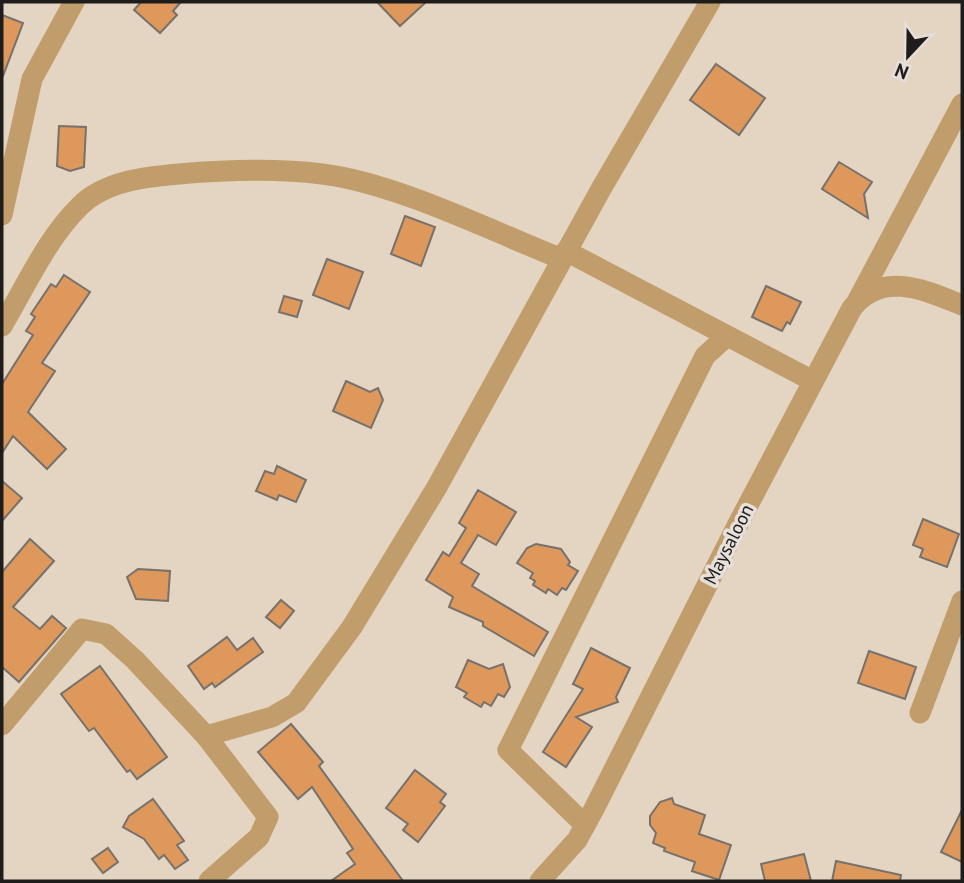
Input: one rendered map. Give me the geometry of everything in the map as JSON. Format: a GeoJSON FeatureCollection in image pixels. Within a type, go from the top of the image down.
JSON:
{"type":"FeatureCollection","features":[{"type":"Feature","properties":{"kind":"street"},"geometry":{"type":"LineString","coordinates":[[2,215],[32,79],[54,34],[74,2]]}},
{"type":"Feature","properties":{"kind":"street"},"geometry":{"type":"LineString","coordinates":[[206,736],[272,717],[296,703],[352,626],[422,510],[564,255],[710,2]]}},
{"type":"Feature","properties":{"kind":"street","name":"Maysaloon"},"geometry":{"type":"LineString","coordinates":[[540,881],[554,869],[585,825],[813,381],[962,104]]}},
{"type":"Feature","properties":{"kind":"street"},"geometry":{"type":"LineString","coordinates":[[2,326],[59,231],[81,205],[109,186],[160,175],[227,170],[323,174],[378,186],[564,255],[813,381]]}},
{"type":"Feature","properties":{"kind":"street"},"geometry":{"type":"LineString","coordinates":[[857,301],[878,287],[895,285],[922,289],[962,304]]}},
{"type":"Feature","properties":{"kind":"street"},"geometry":{"type":"LineString","coordinates":[[585,825],[508,750],[705,356],[727,336]]}},
{"type":"Feature","properties":{"kind":"street"},"geometry":{"type":"LineString","coordinates":[[920,713],[962,601]]}},
{"type":"Feature","properties":{"kind":"street"},"geometry":{"type":"LineString","coordinates":[[2,725],[76,634],[89,628],[117,642],[206,736],[266,809],[268,824],[251,844],[209,881]]}},
{"type":"Feature","properties":{"kind":"shaded area"},"geometry":{"type":"Polygon","coordinates":[[[2,2],[962,2],[962,881],[2,881],[2,2]]]}},
{"type":"Feature","properties":{"kind":"building"},"geometry":{"type":"Polygon","coordinates":[[[141,2],[181,2],[173,11],[177,15],[160,33],[134,10],[141,2]]]}},
{"type":"Feature","properties":{"kind":"building"},"geometry":{"type":"Polygon","coordinates":[[[377,2],[426,2],[400,26],[377,2]]]}},
{"type":"Feature","properties":{"kind":"building"},"geometry":{"type":"Polygon","coordinates":[[[2,15],[23,23],[3,76],[2,76],[2,15]]]}},
{"type":"Feature","properties":{"kind":"building"},"geometry":{"type":"Polygon","coordinates":[[[716,64],[765,98],[739,135],[690,100],[716,64]]]}},
{"type":"Feature","properties":{"kind":"building"},"geometry":{"type":"Polygon","coordinates":[[[59,126],[86,127],[84,167],[70,171],[57,166],[59,126]]]}},
{"type":"Feature","properties":{"kind":"building"},"geometry":{"type":"Polygon","coordinates":[[[839,162],[872,182],[864,194],[868,218],[822,189],[839,162]]]}},
{"type":"Feature","properties":{"kind":"building"},"geometry":{"type":"Polygon","coordinates":[[[405,216],[435,227],[421,266],[391,254],[405,216]]]}},
{"type":"Feature","properties":{"kind":"building"},"geometry":{"type":"Polygon","coordinates":[[[327,259],[363,272],[349,309],[313,295],[327,259]]]}},
{"type":"Feature","properties":{"kind":"building"},"geometry":{"type":"Polygon","coordinates":[[[64,275],[90,292],[42,363],[55,371],[28,412],[66,449],[47,469],[13,436],[2,453],[2,384],[33,335],[26,331],[35,317],[31,314],[51,284],[56,287],[64,275]]]}},
{"type":"Feature","properties":{"kind":"building"},"geometry":{"type":"Polygon","coordinates":[[[766,286],[801,302],[790,324],[787,322],[782,331],[752,317],[766,286]]]}},
{"type":"Feature","properties":{"kind":"building"},"geometry":{"type":"Polygon","coordinates":[[[284,296],[302,301],[297,317],[279,312],[284,296]]]}},
{"type":"Feature","properties":{"kind":"building"},"geometry":{"type":"Polygon","coordinates":[[[346,381],[370,392],[378,388],[383,400],[371,428],[333,411],[346,381]]]}},
{"type":"Feature","properties":{"kind":"building"},"geometry":{"type":"Polygon","coordinates":[[[277,466],[306,480],[296,502],[279,495],[277,500],[256,491],[265,471],[274,474],[277,466]]]}},
{"type":"Feature","properties":{"kind":"building"},"geometry":{"type":"Polygon","coordinates":[[[2,481],[22,498],[2,521],[2,481]]]}},
{"type":"Feature","properties":{"kind":"building"},"geometry":{"type":"Polygon","coordinates":[[[478,490],[516,512],[496,545],[478,535],[461,563],[479,574],[472,586],[548,632],[534,656],[483,626],[483,622],[449,607],[453,597],[426,580],[443,552],[449,556],[466,528],[459,523],[478,490]]]}},
{"type":"Feature","properties":{"kind":"building"},"geometry":{"type":"Polygon","coordinates":[[[923,519],[959,534],[947,567],[920,557],[923,549],[913,545],[923,519]]]}},
{"type":"Feature","properties":{"kind":"building"},"geometry":{"type":"Polygon","coordinates":[[[30,539],[54,561],[13,607],[40,629],[52,616],[66,628],[19,682],[2,667],[2,572],[30,539]]]}},
{"type":"Feature","properties":{"kind":"building"},"geometry":{"type":"Polygon","coordinates":[[[536,544],[561,549],[570,562],[568,565],[578,571],[566,590],[562,588],[557,595],[548,589],[546,593],[533,585],[535,581],[530,578],[533,573],[517,563],[527,548],[536,544]]]}},
{"type":"Feature","properties":{"kind":"building"},"geometry":{"type":"Polygon","coordinates":[[[138,569],[170,571],[168,601],[136,599],[127,577],[138,569]]]}},
{"type":"Feature","properties":{"kind":"building"},"geometry":{"type":"Polygon","coordinates":[[[281,600],[294,611],[280,628],[266,617],[281,600]]]}},
{"type":"Feature","properties":{"kind":"building"},"geometry":{"type":"Polygon","coordinates":[[[227,637],[237,650],[253,638],[263,652],[215,687],[212,683],[204,689],[188,666],[227,637]]]}},
{"type":"Feature","properties":{"kind":"building"},"geometry":{"type":"Polygon","coordinates":[[[591,648],[630,668],[616,697],[618,702],[576,717],[592,727],[566,767],[543,752],[583,689],[573,684],[591,648]]]}},
{"type":"Feature","properties":{"kind":"building"},"geometry":{"type":"Polygon","coordinates":[[[869,651],[916,667],[905,699],[858,683],[869,651]]]}},
{"type":"Feature","properties":{"kind":"building"},"geometry":{"type":"Polygon","coordinates":[[[468,660],[489,669],[503,664],[510,687],[504,697],[498,694],[491,706],[484,702],[481,707],[464,697],[467,693],[456,687],[468,660]]]}},
{"type":"Feature","properties":{"kind":"building"},"geometry":{"type":"Polygon","coordinates":[[[100,666],[167,757],[137,779],[130,770],[127,772],[94,728],[89,731],[61,694],[100,666]]]}},
{"type":"Feature","properties":{"kind":"building"},"geometry":{"type":"Polygon","coordinates":[[[291,724],[323,762],[319,766],[403,881],[331,881],[355,864],[347,853],[353,849],[312,787],[298,799],[258,752],[291,724]]]}},
{"type":"Feature","properties":{"kind":"building"},"geometry":{"type":"Polygon","coordinates":[[[415,770],[446,794],[440,802],[445,806],[418,842],[403,830],[408,824],[386,808],[415,770]]]}},
{"type":"Feature","properties":{"kind":"building"},"geometry":{"type":"Polygon","coordinates":[[[672,798],[674,804],[705,815],[699,834],[731,845],[719,880],[692,871],[695,862],[664,851],[665,848],[653,843],[656,833],[650,825],[650,816],[660,802],[672,798]]]}},
{"type":"Feature","properties":{"kind":"building"},"geometry":{"type":"Polygon","coordinates":[[[153,799],[184,841],[177,845],[188,860],[175,869],[164,855],[159,859],[144,839],[123,827],[129,816],[153,799]]]}},
{"type":"Feature","properties":{"kind":"building"},"geometry":{"type":"Polygon","coordinates":[[[962,810],[962,862],[941,852],[962,810]]]}},
{"type":"Feature","properties":{"kind":"building"},"geometry":{"type":"Polygon","coordinates":[[[108,848],[118,862],[103,873],[92,859],[108,848]]]}},
{"type":"Feature","properties":{"kind":"building"},"geometry":{"type":"Polygon","coordinates":[[[804,854],[811,881],[765,881],[761,864],[804,854]]]}},
{"type":"Feature","properties":{"kind":"building"},"geometry":{"type":"Polygon","coordinates":[[[836,861],[901,875],[900,881],[832,881],[836,861]]]}}]}
